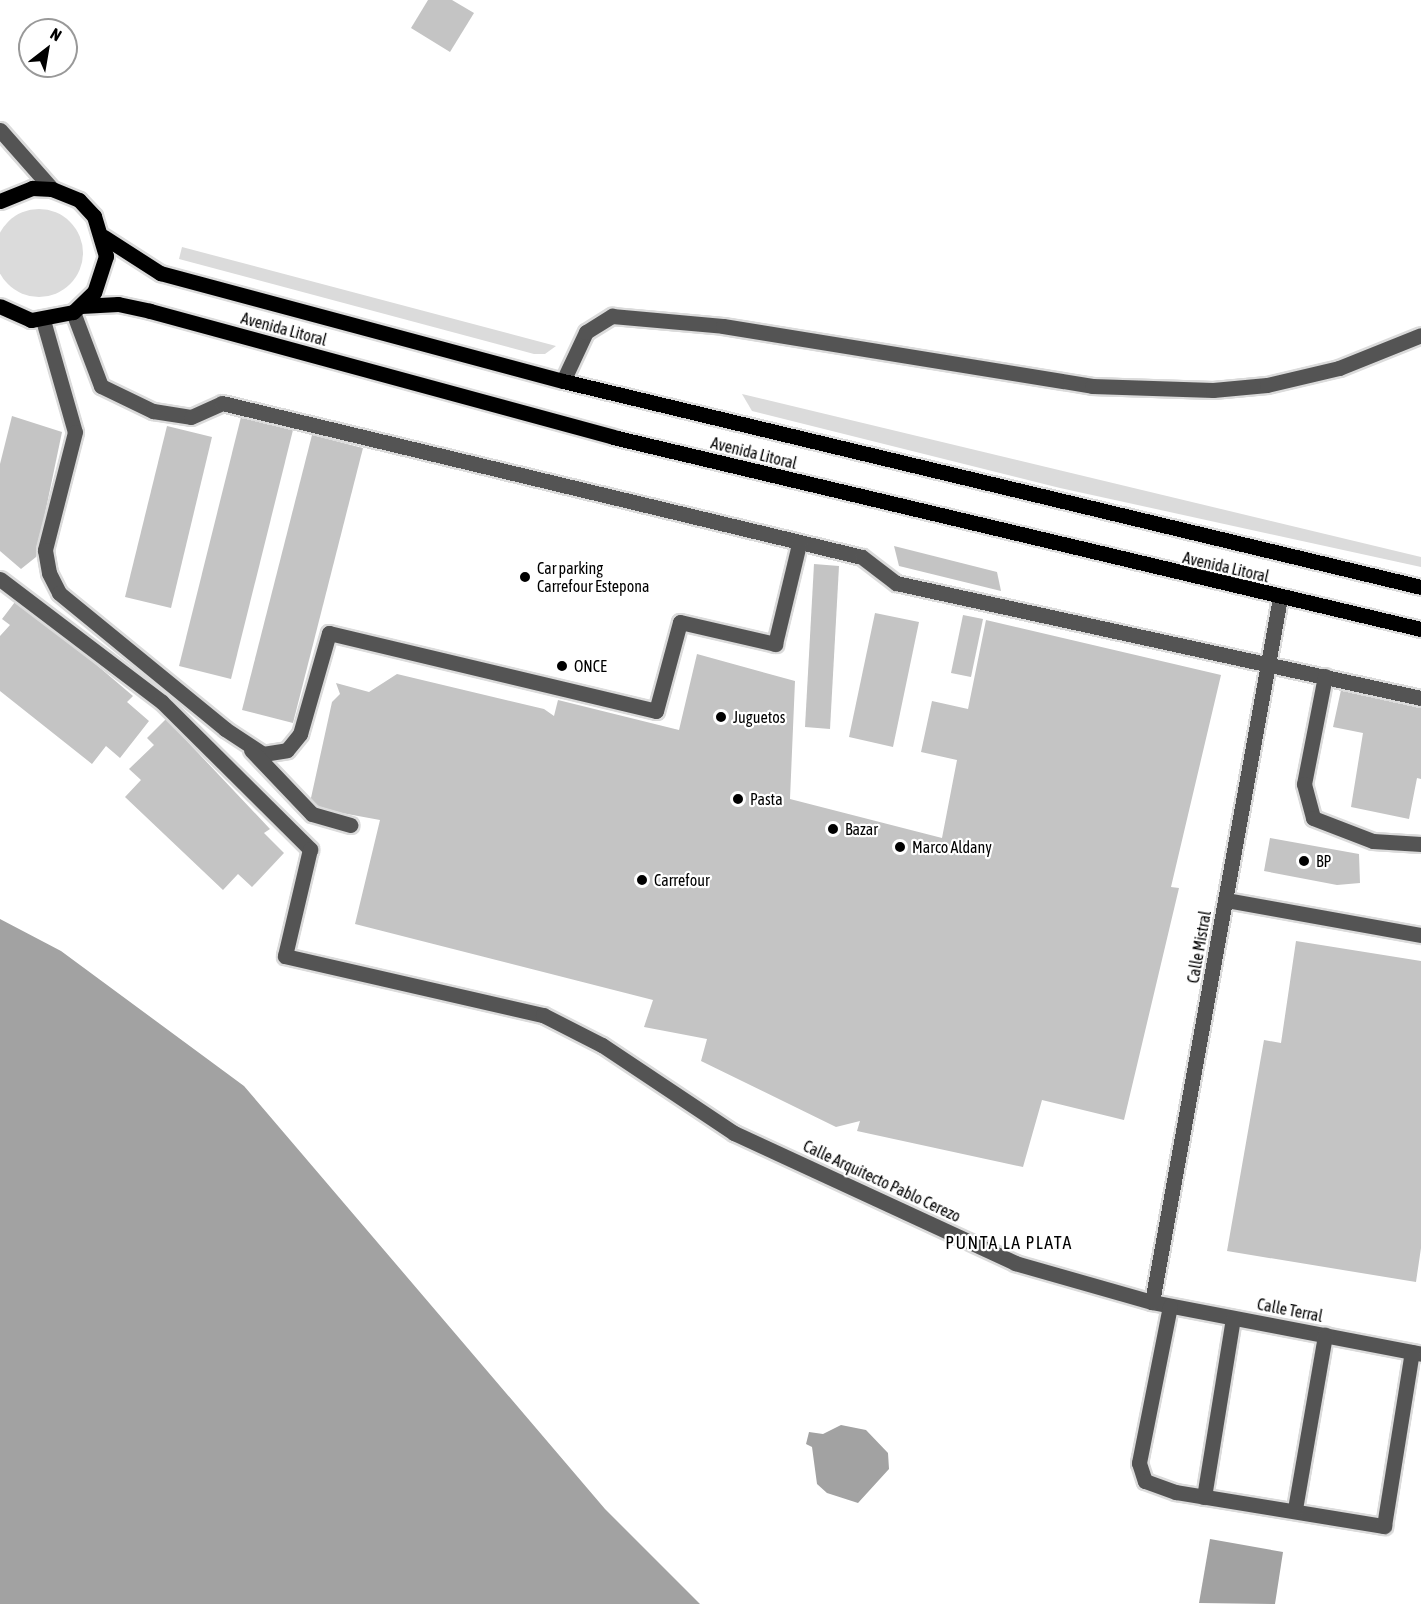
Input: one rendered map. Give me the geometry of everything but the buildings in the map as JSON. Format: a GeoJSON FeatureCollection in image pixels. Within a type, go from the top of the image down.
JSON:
{"type":"FeatureCollection","features":[{"type":"Feature","properties":{"kind":"main road"},"geometry":{"type":"LineString","coordinates":[[0,201],[32,188],[52,189],[79,200],[104,237],[103,275],[77,309]]}},
{"type":"Feature","properties":{"kind":"main road","name":"Avenida Litoral"},"geometry":{"type":"LineString","coordinates":[[104,237],[160,273],[563,381],[1421,587]]}},
{"type":"Feature","properties":{"kind":"main road","name":"Avenida Litoral"},"geometry":{"type":"LineString","coordinates":[[43,320],[77,309],[118,304],[150,311],[614,437],[1280,598],[1421,629]]}},
{"type":"Feature","properties":{"kind":"main road"},"geometry":{"type":"LineString","coordinates":[[0,306],[43,320]]}},
{"type":"Feature","properties":{"kind":"street"},"geometry":{"type":"LineString","coordinates":[[0,130],[52,189]]}},
{"type":"Feature","properties":{"kind":"street"},"geometry":{"type":"LineString","coordinates":[[77,309],[101,386],[153,411],[191,417],[222,403],[799,544],[862,557],[896,583],[1269,661],[1421,698]]}},
{"type":"Feature","properties":{"kind":"street"},"geometry":{"type":"LineString","coordinates":[[563,381],[586,332],[612,316],[723,326],[1092,386],[1214,390],[1267,385],[1338,368],[1421,334]]}},
{"type":"Feature","properties":{"kind":"street"},"geometry":{"type":"LineString","coordinates":[[43,320],[75,432],[45,550],[49,573],[59,593],[243,742],[263,754],[287,750],[300,734],[329,633],[656,711],[680,622],[775,644],[799,544]]}},
{"type":"Feature","properties":{"kind":"street","name":"Calle Arquitecto Pablo Cerezo"},"geometry":{"type":"LineString","coordinates":[[0,579],[162,702],[310,849],[285,956],[543,1015],[602,1045],[735,1133],[1015,1263],[1152,1302]]}},
{"type":"Feature","properties":{"kind":"street","name":"Calle Mistral"},"geometry":{"type":"LineString","coordinates":[[1152,1302],[1280,598]]}},
{"type":"Feature","properties":{"kind":"street"},"geometry":{"type":"LineString","coordinates":[[1325,676],[1304,784],[1314,818],[1374,841],[1421,844]]}},
{"type":"Feature","properties":{"kind":"street"},"geometry":{"type":"LineString","coordinates":[[243,742],[306,810],[351,825]]}},
{"type":"Feature","properties":{"kind":"street"},"geometry":{"type":"LineString","coordinates":[[1226,900],[1421,935]]}},
{"type":"Feature","properties":{"kind":"street","name":"Calle Terral"},"geometry":{"type":"LineString","coordinates":[[1152,1302],[1416,1353]]}},
{"type":"Feature","properties":{"kind":"street"},"geometry":{"type":"LineString","coordinates":[[1170,1306],[1139,1463],[1145,1481],[1154,1487],[1204,1497],[1295,1509],[1384,1526],[1416,1353]]}},
{"type":"Feature","properties":{"kind":"street"},"geometry":{"type":"LineString","coordinates":[[1204,1497],[1233,1318]]}},
{"type":"Feature","properties":{"kind":"street"},"geometry":{"type":"LineString","coordinates":[[1295,1509],[1324,1335]]}},
{"type":"Feature","properties":{"kind":"shaded area"},"geometry":{"type":"Polygon","coordinates":[[[39,209],[64,216],[76,228],[83,253],[76,278],[64,290],[39,297],[14,290],[2,278],[-5,253],[2,228],[14,216],[39,209]]]}},
{"type":"Feature","properties":{"kind":"shaded area"},"geometry":{"type":"Polygon","coordinates":[[[182,247],[556,346],[545,354],[534,354],[179,259],[182,247]]]}},
{"type":"Feature","properties":{"kind":"shaded area"},"geometry":{"type":"Polygon","coordinates":[[[742,394],[1421,557],[1421,567],[1060,488],[752,411],[742,394]]]}},
{"type":"Feature","properties":{"kind":"shaded area"},"geometry":{"type":"Polygon","coordinates":[[[0,919],[61,951],[244,1086],[605,1509],[700,1604],[0,1604],[0,919]]]}},
{"type":"Feature","properties":{"kind":"shaded area"},"geometry":{"type":"Polygon","coordinates":[[[841,1425],[866,1430],[888,1453],[889,1469],[858,1503],[827,1493],[817,1484],[812,1447],[806,1444],[809,1432],[823,1434],[841,1425]]]}},
{"type":"Feature","properties":{"kind":"shaded area"},"geometry":{"type":"Polygon","coordinates":[[[1210,1539],[1283,1552],[1275,1604],[1199,1603],[1210,1539]]]}},
{"type":"Feature","properties":{"kind":"place","name":"Car parking Carrefour Estepona"},"geometry":{"type":"Point","coordinates":[525,577]}},
{"type":"Feature","properties":{"kind":"place","name":"ONCE"},"geometry":{"type":"Point","coordinates":[562,666]}},
{"type":"Feature","properties":{"kind":"place","name":"Juguetos"},"geometry":{"type":"Point","coordinates":[721,717]}},
{"type":"Feature","properties":{"kind":"place","name":"Pasta"},"geometry":{"type":"Point","coordinates":[738,799]}},
{"type":"Feature","properties":{"kind":"place","name":"Bazar"},"geometry":{"type":"Point","coordinates":[833,829]}},
{"type":"Feature","properties":{"kind":"place","name":"Marco Aldany"},"geometry":{"type":"Point","coordinates":[900,847]}},
{"type":"Feature","properties":{"kind":"place","name":"BP"},"geometry":{"type":"Point","coordinates":[1304,861]}},
{"type":"Feature","properties":{"kind":"place","name":"Carrefour"},"geometry":{"type":"Point","coordinates":[642,880]}},
{"type":"Feature","properties":{"kind":"district","name":"PUNTA LA PLATA"},"geometry":{"type":"Point","coordinates":[1009,1243]}}]}
